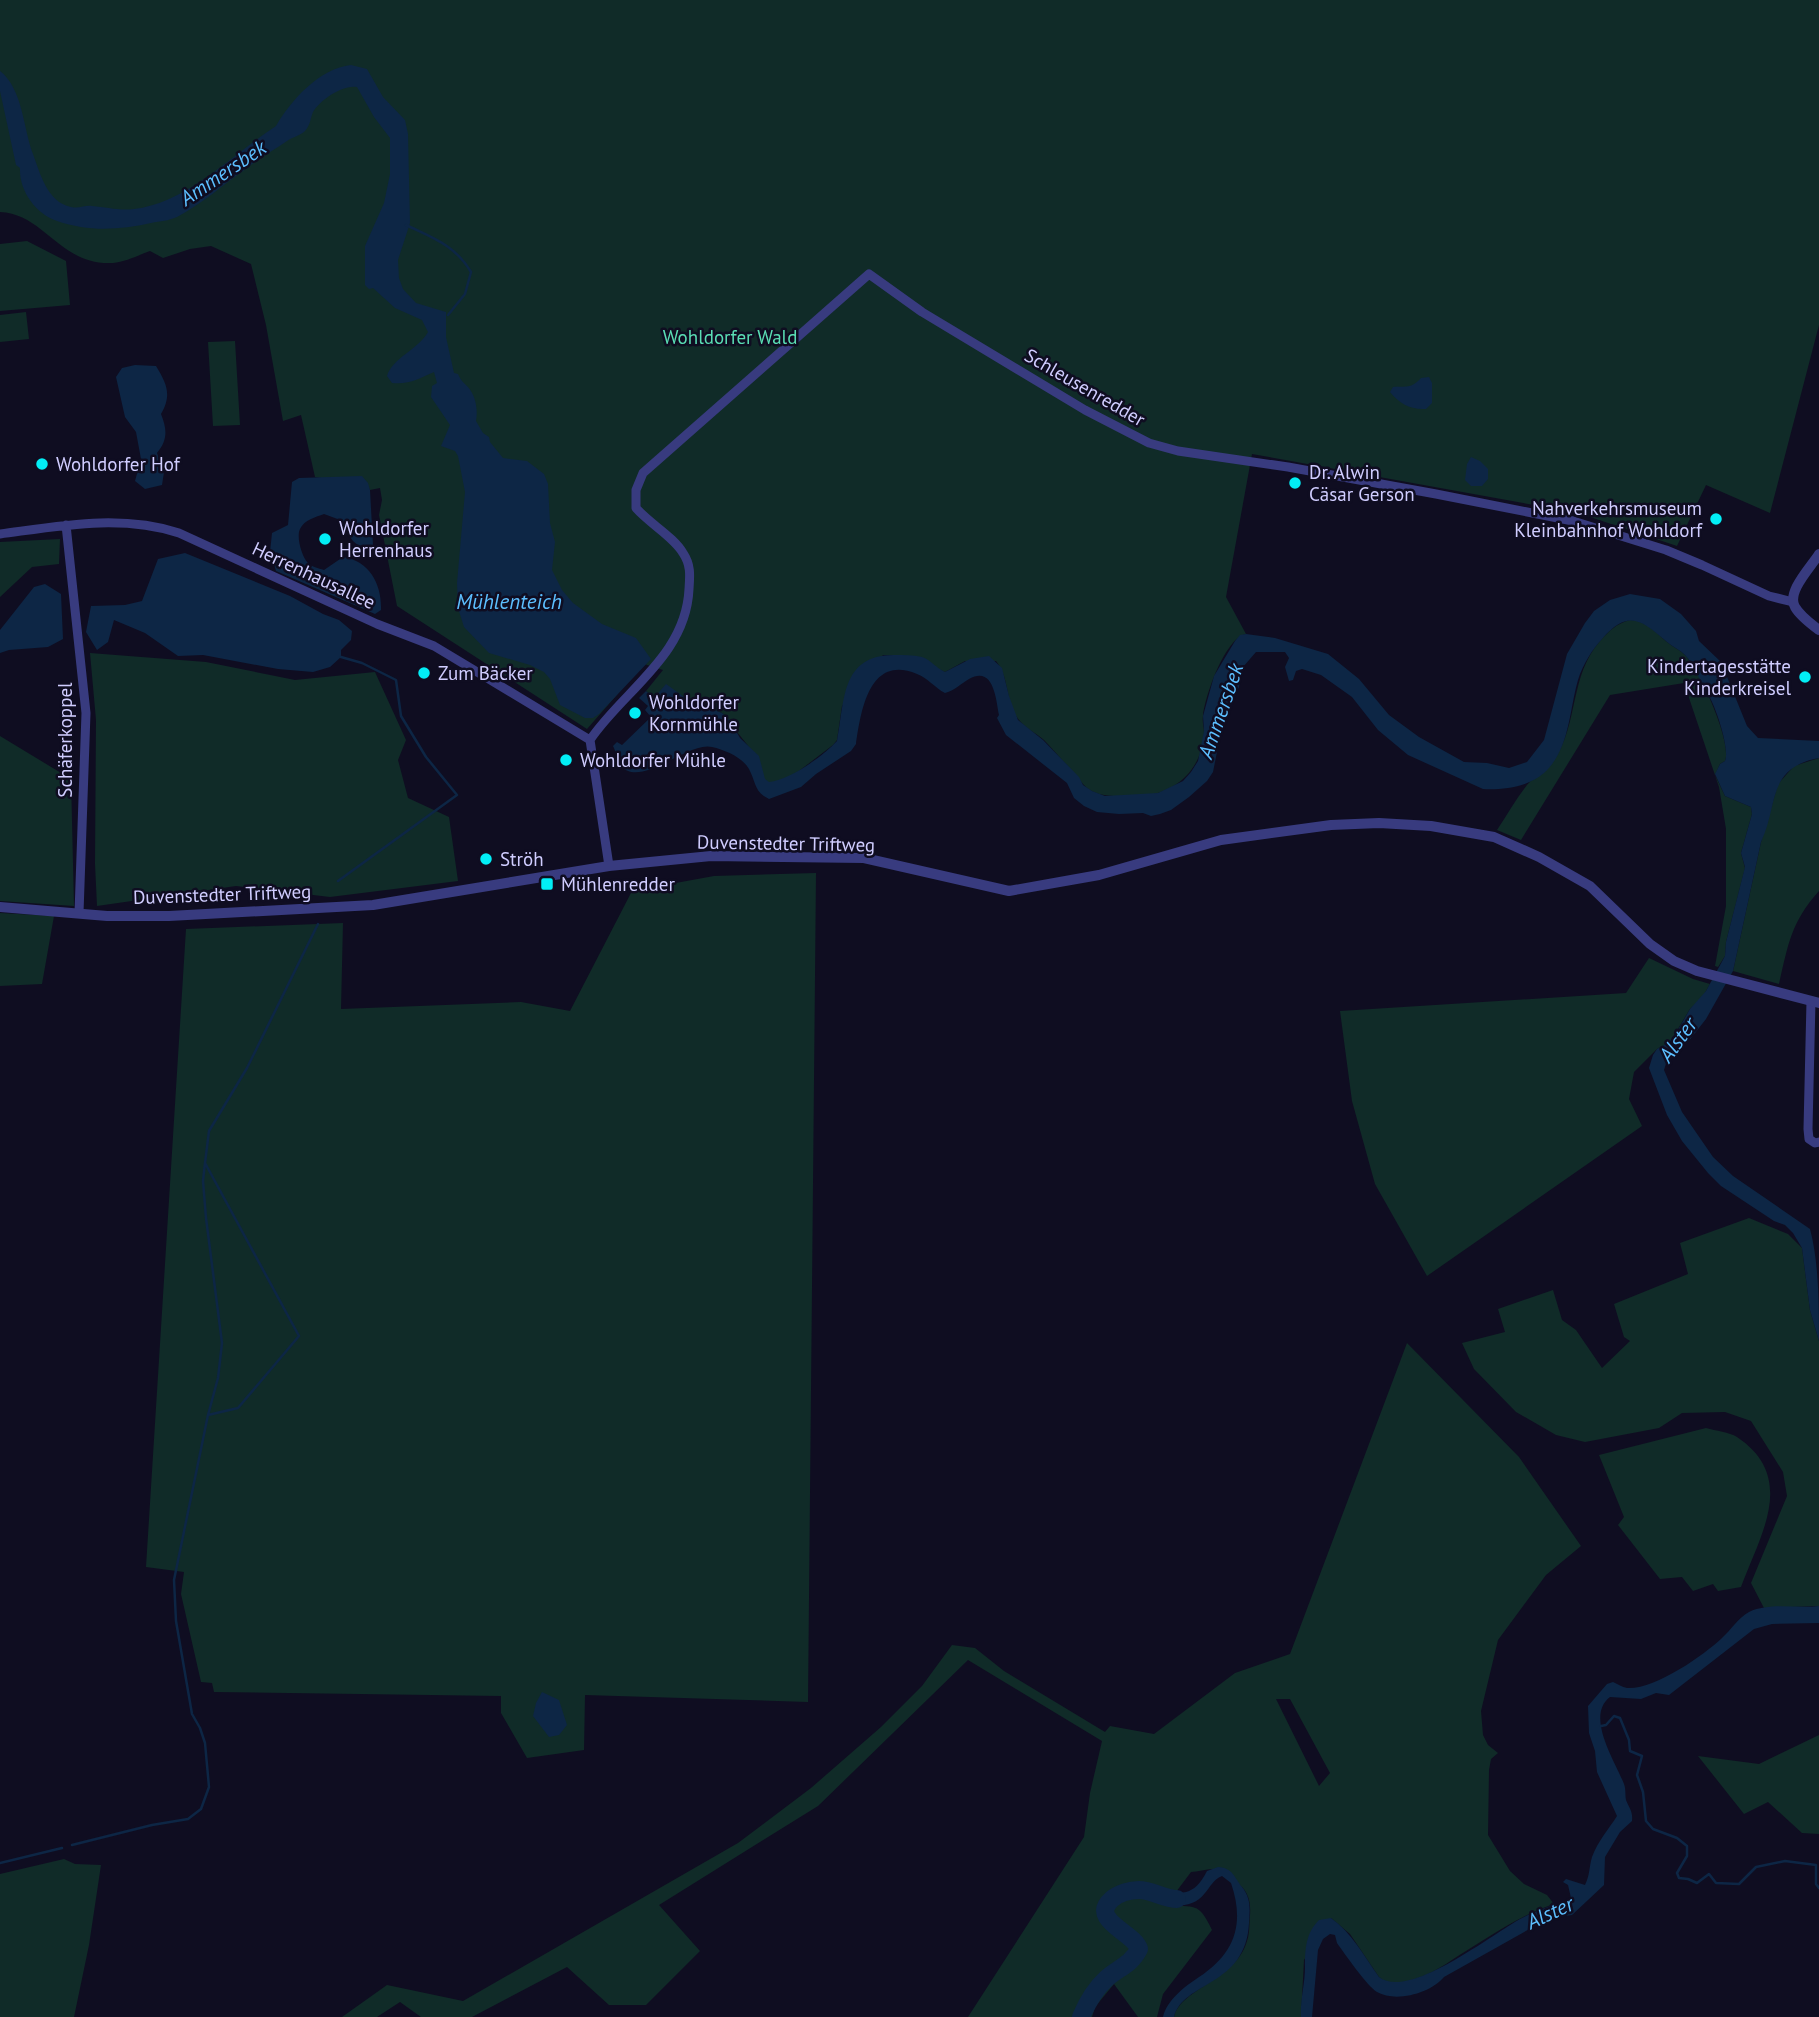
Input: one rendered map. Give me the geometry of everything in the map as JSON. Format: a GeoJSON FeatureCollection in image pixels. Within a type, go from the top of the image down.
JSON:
{"type":"FeatureCollection","features":[{"type":"Feature","properties":{"kind":"street","name":"Schleusenredder"},"geometry":{"type":"LineString","coordinates":[[590,740],[650,675],[676,635],[689,597],[690,568],[683,551],[636,508],[636,489],[643,473],[869,274],[922,312],[1085,410],[1149,443],[1178,451],[1288,467],[1573,521],[1675,554],[1769,596],[1793,602]]}},
{"type":"Feature","properties":{"kind":"street","name":"Herrenhausallee"},"geometry":{"type":"LineString","coordinates":[[0,534],[101,522],[149,525],[189,537],[377,624],[434,646],[590,740]]}},
{"type":"Feature","properties":{"kind":"street","name":"Schäferkoppel"},"geometry":{"type":"LineString","coordinates":[[66,525],[86,713],[79,913]]}},
{"type":"Feature","properties":{"kind":"street"},"geometry":{"type":"LineString","coordinates":[[1819,554],[1795,591],[1793,602],[1797,610],[1819,630]]}},
{"type":"Feature","properties":{"kind":"street"},"geometry":{"type":"LineString","coordinates":[[590,740],[609,866]]}},
{"type":"Feature","properties":{"kind":"street","name":"Duvenstedter Triftweg"},"geometry":{"type":"LineString","coordinates":[[0,907],[107,916],[169,916],[373,905],[609,866],[711,856],[864,858],[1009,891],[1099,875],[1221,840],[1331,825],[1379,823],[1431,826],[1494,837],[1538,857],[1590,886],[1674,961],[1697,971],[1815,1002],[1808,1129]]}},
{"type":"Feature","properties":{"kind":"street"},"geometry":{"type":"LineString","coordinates":[[1819,1127],[1808,1129],[1810,1139],[1815,1143],[1819,1142]]}},
{"type":"Feature","properties":{"kind":"green space","name":"Wohldorfer Wald"},"geometry":{"type":"Polygon","coordinates":[[[0,0],[1819,0],[1819,325],[1770,513],[1706,485],[1677,546],[1578,513],[1252,454],[1226,597],[1246,634],[1231,646],[1217,669],[1205,707],[1204,732],[1198,757],[1185,778],[1164,791],[1139,796],[1117,796],[1088,789],[1044,740],[1019,720],[1011,706],[1004,675],[996,661],[965,661],[945,672],[906,656],[883,655],[842,706],[837,740],[833,745],[791,777],[765,786],[749,747],[722,713],[678,694],[653,698],[646,691],[663,670],[644,664],[587,729],[397,606],[379,515],[382,500],[380,488],[370,490],[368,486],[315,477],[301,415],[283,421],[266,325],[251,264],[211,246],[190,249],[163,258],[150,251],[113,263],[95,262],[66,249],[29,221],[0,212],[0,0]]]}},
{"type":"Feature","properties":{"kind":"green space"},"geometry":{"type":"Polygon","coordinates":[[[27,241],[66,261],[70,305],[0,311],[0,244],[27,241]]]}},
{"type":"Feature","properties":{"kind":"green space"},"geometry":{"type":"Polygon","coordinates":[[[26,312],[29,339],[0,342],[0,315],[26,312]]]}},
{"type":"Feature","properties":{"kind":"green space"},"geometry":{"type":"Polygon","coordinates":[[[235,341],[240,425],[213,426],[208,342],[235,341]]]}},
{"type":"Feature","properties":{"kind":"green space"},"geometry":{"type":"Polygon","coordinates":[[[60,539],[59,564],[32,567],[0,597],[0,542],[60,539]]]}},
{"type":"Feature","properties":{"kind":"green space"},"geometry":{"type":"Polygon","coordinates":[[[1630,620],[1641,622],[1650,628],[1683,653],[1691,663],[1713,706],[1724,739],[1725,761],[1720,764],[1715,775],[1725,796],[1751,807],[1752,814],[1741,853],[1745,868],[1726,942],[1725,956],[1718,967],[1715,966],[1726,906],[1726,829],[1719,787],[1684,683],[1610,695],[1521,840],[1497,830],[1527,785],[1551,764],[1562,746],[1578,685],[1590,655],[1610,631],[1630,620]]]}},
{"type":"Feature","properties":{"kind":"green space"},"geometry":{"type":"Polygon","coordinates":[[[90,653],[206,662],[295,680],[375,672],[406,740],[398,760],[408,798],[449,817],[458,881],[330,897],[236,886],[97,906],[96,720],[90,653]]]}},
{"type":"Feature","properties":{"kind":"green space"},"geometry":{"type":"Polygon","coordinates":[[[0,736],[71,779],[74,906],[0,901],[0,736]]]}},
{"type":"Feature","properties":{"kind":"green space"},"geometry":{"type":"Polygon","coordinates":[[[1819,758],[1819,891],[1796,924],[1779,984],[1733,971],[1761,842],[1778,784],[1794,766],[1819,758]]]}},
{"type":"Feature","properties":{"kind":"green space"},"geometry":{"type":"Polygon","coordinates":[[[816,873],[808,1702],[585,1695],[584,1750],[527,1758],[501,1713],[501,1696],[214,1692],[212,1683],[201,1682],[181,1594],[184,1572],[146,1567],[186,929],[343,923],[341,1009],[521,1002],[570,1011],[632,891],[714,876],[816,873]]]}},
{"type":"Feature","properties":{"kind":"green space"},"geometry":{"type":"Polygon","coordinates":[[[0,913],[54,916],[42,984],[0,986],[0,913]]]}},
{"type":"Feature","properties":{"kind":"green space"},"geometry":{"type":"Polygon","coordinates":[[[1649,958],[1710,984],[1702,998],[1690,1009],[1670,1042],[1657,1049],[1634,1072],[1629,1099],[1642,1126],[1427,1276],[1375,1184],[1352,1101],[1340,1011],[1626,993],[1649,958]]]}},
{"type":"Feature","properties":{"kind":"green space"},"geometry":{"type":"Polygon","coordinates":[[[1749,1218],[1788,1234],[1802,1248],[1810,1310],[1819,1341],[1819,1606],[1764,1608],[1751,1583],[1787,1496],[1783,1472],[1751,1421],[1725,1412],[1682,1413],[1659,1428],[1585,1442],[1556,1435],[1516,1412],[1474,1369],[1462,1343],[1505,1332],[1498,1309],[1553,1290],[1562,1320],[1576,1330],[1602,1368],[1630,1341],[1624,1337],[1614,1304],[1688,1274],[1680,1243],[1749,1218]]]}},
{"type":"Feature","properties":{"kind":"green space"},"geometry":{"type":"Polygon","coordinates":[[[1407,1343],[1519,1457],[1581,1546],[1546,1575],[1498,1640],[1481,1711],[1483,1735],[1488,1745],[1498,1753],[1491,1759],[1489,1770],[1488,1835],[1510,1871],[1524,1884],[1547,1895],[1554,1904],[1517,1920],[1432,1972],[1397,1983],[1387,1982],[1379,1977],[1350,1934],[1331,1918],[1304,1960],[1301,2017],[1174,2017],[1187,1998],[1232,1965],[1241,1954],[1249,1931],[1250,1905],[1243,1888],[1212,1869],[1191,1872],[1167,1904],[1199,1910],[1212,1930],[1163,1994],[1157,2017],[1138,2017],[1114,1984],[1095,2007],[1092,2017],[968,2017],[1084,1837],[1090,1793],[1102,1741],[968,1660],[818,1806],[659,1905],[700,1951],[646,2005],[609,2005],[567,1967],[472,2017],[421,2017],[400,2002],[377,2017],[342,2017],[387,1985],[463,2001],[738,1843],[811,1788],[881,1727],[922,1686],[952,1645],[975,1648],[1004,1671],[1105,1732],[1110,1726],[1154,1734],[1235,1673],[1290,1654],[1407,1343]],[[1276,1699],[1319,1786],[1330,1773],[1290,1699],[1276,1699]]]}},
{"type":"Feature","properties":{"kind":"green space"},"geometry":{"type":"Polygon","coordinates":[[[1706,1428],[1734,1435],[1755,1453],[1766,1470],[1770,1489],[1769,1508],[1741,1587],[1718,1591],[1713,1584],[1693,1591],[1682,1577],[1660,1579],[1618,1525],[1624,1517],[1599,1455],[1706,1428]]]}},
{"type":"Feature","properties":{"kind":"green space"},"geometry":{"type":"Polygon","coordinates":[[[1819,1735],[1819,1834],[1802,1833],[1768,1802],[1744,1814],[1698,1756],[1759,1764],[1819,1735]]]}},
{"type":"Feature","properties":{"kind":"green space"},"geometry":{"type":"Polygon","coordinates":[[[64,1859],[75,1864],[101,1865],[89,1945],[74,2017],[0,2017],[0,1874],[64,1859]]]}},
{"type":"Feature","properties":{"kind":"water","name":"Mühlenteich"},"geometry":{"type":"Polygon","coordinates":[[[351,65],[367,69],[383,97],[405,120],[408,134],[410,223],[398,260],[403,289],[416,303],[446,312],[446,337],[454,373],[458,374],[473,395],[476,421],[483,433],[489,437],[503,458],[527,461],[544,474],[548,484],[550,523],[555,542],[552,570],[562,590],[573,603],[602,624],[636,638],[651,659],[593,718],[585,718],[560,705],[550,679],[544,672],[489,653],[464,627],[458,608],[457,583],[465,492],[458,456],[455,451],[441,446],[450,425],[431,397],[432,386],[437,383],[434,372],[404,383],[392,383],[387,376],[394,364],[419,344],[428,332],[422,320],[395,308],[373,288],[369,289],[365,285],[365,246],[384,203],[390,174],[390,138],[357,87],[339,90],[326,98],[316,107],[303,133],[262,157],[186,212],[167,220],[104,229],[69,225],[49,218],[30,201],[22,185],[20,168],[16,165],[0,91],[0,71],[8,79],[18,98],[39,170],[50,193],[56,199],[74,207],[134,209],[154,205],[191,187],[276,126],[298,96],[318,79],[339,67],[351,65]]]}},
{"type":"Feature","properties":{"kind":"water"},"geometry":{"type":"Polygon","coordinates":[[[135,365],[156,366],[167,390],[161,414],[165,439],[157,453],[164,472],[162,485],[145,489],[135,481],[141,459],[136,432],[125,417],[116,377],[122,368],[135,365]]]}},
{"type":"Feature","properties":{"kind":"water"},"geometry":{"type":"Polygon","coordinates":[[[1429,377],[1432,383],[1432,403],[1426,409],[1405,405],[1390,392],[1393,387],[1405,387],[1421,378],[1429,377]]]}},
{"type":"Feature","properties":{"kind":"water"},"geometry":{"type":"Polygon","coordinates":[[[1471,457],[1488,469],[1488,479],[1482,486],[1471,486],[1465,480],[1467,464],[1471,457]]]}},
{"type":"Feature","properties":{"kind":"water"},"geometry":{"type":"Polygon","coordinates":[[[362,476],[370,490],[373,545],[357,544],[350,537],[343,521],[324,514],[304,523],[299,537],[304,556],[313,566],[324,570],[343,557],[360,563],[367,569],[377,583],[381,601],[381,610],[375,614],[276,571],[270,552],[272,533],[288,525],[292,482],[299,478],[362,476]]]}},
{"type":"Feature","properties":{"kind":"water"},"geometry":{"type":"Polygon","coordinates":[[[185,553],[290,596],[339,620],[352,631],[351,640],[341,650],[341,657],[330,667],[313,672],[278,669],[203,655],[178,656],[145,633],[114,620],[108,642],[97,650],[86,632],[91,606],[125,605],[142,601],[158,559],[185,553]]]}},
{"type":"Feature","properties":{"kind":"water"},"geometry":{"type":"Polygon","coordinates":[[[45,584],[61,594],[63,639],[48,647],[0,653],[0,630],[34,587],[45,584]]]}},
{"type":"Feature","properties":{"kind":"water"},"geometry":{"type":"Polygon","coordinates":[[[1630,594],[1660,599],[1681,614],[1696,631],[1699,641],[1721,662],[1747,726],[1758,738],[1819,741],[1819,758],[1790,770],[1777,790],[1761,842],[1733,971],[1706,1019],[1688,1042],[1668,1057],[1664,1070],[1682,1112],[1713,1157],[1733,1176],[1810,1229],[1817,1270],[1819,1341],[1810,1310],[1802,1248],[1793,1233],[1785,1225],[1774,1221],[1721,1186],[1708,1173],[1682,1141],[1667,1115],[1649,1068],[1657,1049],[1675,1035],[1690,1009],[1706,991],[1725,956],[1745,867],[1741,853],[1752,814],[1751,807],[1725,796],[1715,774],[1720,764],[1725,761],[1724,738],[1712,702],[1694,669],[1683,653],[1643,624],[1635,621],[1620,623],[1598,643],[1580,674],[1564,741],[1553,763],[1538,778],[1507,788],[1483,789],[1408,755],[1378,730],[1352,697],[1321,675],[1302,669],[1296,671],[1293,680],[1289,681],[1285,667],[1289,658],[1285,652],[1256,652],[1243,667],[1239,687],[1222,727],[1213,772],[1207,781],[1171,810],[1151,816],[1143,813],[1097,812],[1074,798],[1067,783],[1006,735],[997,718],[999,715],[992,686],[989,680],[977,676],[945,693],[917,674],[901,670],[888,672],[870,689],[856,744],[851,751],[801,787],[769,799],[758,790],[746,765],[722,750],[702,747],[652,769],[630,772],[621,766],[613,746],[617,742],[622,745],[651,717],[645,710],[648,706],[639,698],[646,691],[654,698],[666,684],[687,699],[722,713],[729,719],[740,738],[759,756],[765,779],[769,782],[787,777],[806,766],[837,741],[848,683],[863,663],[876,657],[915,656],[925,658],[945,672],[970,659],[989,656],[1002,668],[1018,720],[1043,740],[1079,777],[1083,785],[1105,796],[1158,793],[1183,781],[1198,761],[1204,731],[1203,716],[1214,676],[1235,641],[1240,635],[1246,634],[1275,638],[1328,654],[1359,679],[1389,715],[1419,737],[1464,762],[1509,768],[1527,762],[1544,740],[1567,654],[1585,623],[1594,611],[1610,600],[1630,594]]]}},
{"type":"Feature","properties":{"kind":"water"},"geometry":{"type":"Polygon","coordinates":[[[1775,1606],[1819,1606],[1819,1623],[1772,1624],[1754,1629],[1669,1695],[1656,1693],[1641,1699],[1610,1697],[1603,1705],[1600,1715],[1604,1739],[1624,1784],[1632,1821],[1620,1832],[1605,1857],[1604,1885],[1572,1915],[1549,1918],[1444,1977],[1431,1988],[1413,1995],[1394,1997],[1373,1989],[1340,1948],[1335,1935],[1330,1934],[1323,1939],[1318,1950],[1312,2017],[1301,2017],[1306,1947],[1311,1930],[1319,1920],[1331,1918],[1357,1945],[1379,1977],[1393,1982],[1430,1973],[1522,1918],[1568,1902],[1571,1898],[1568,1885],[1563,1882],[1566,1879],[1585,1885],[1594,1851],[1617,1816],[1597,1772],[1595,1751],[1589,1733],[1588,1706],[1607,1684],[1613,1682],[1627,1688],[1638,1687],[1651,1684],[1678,1670],[1714,1645],[1749,1612],[1775,1606]]]}},
{"type":"Feature","properties":{"kind":"water"},"geometry":{"type":"Polygon","coordinates":[[[542,1692],[559,1700],[567,1725],[559,1735],[549,1737],[533,1716],[542,1692]]]}},
{"type":"Feature","properties":{"kind":"water"},"geometry":{"type":"Polygon","coordinates":[[[1218,1867],[1230,1871],[1247,1895],[1250,1913],[1245,1944],[1237,1960],[1226,1971],[1189,1996],[1174,2017],[1163,2017],[1177,1994],[1211,1968],[1229,1948],[1237,1924],[1237,1912],[1231,1883],[1222,1876],[1214,1881],[1201,1897],[1188,1904],[1167,1905],[1155,1894],[1192,1890],[1207,1871],[1218,1867]]]}},
{"type":"Feature","properties":{"kind":"waterway","name":"Ammersbek"},"geometry":{"type":"LineString","coordinates":[[406,225],[451,249],[471,272],[465,294],[448,315]]}},
{"type":"Feature","properties":{"kind":"waterway"},"geometry":{"type":"LineString","coordinates":[[338,881],[457,795],[426,757],[401,716],[396,680],[362,663],[341,657]]}},
{"type":"Feature","properties":{"kind":"waterway"},"geometry":{"type":"LineString","coordinates":[[72,1845],[188,1819],[201,1809],[209,1787],[205,1743],[192,1714],[176,1621],[174,1580],[208,1415],[238,1408],[299,1336],[205,1163],[209,1131],[247,1068],[318,924]]}},
{"type":"Feature","properties":{"kind":"waterway"},"geometry":{"type":"LineString","coordinates":[[205,1163],[203,1181],[206,1218],[222,1343],[218,1378],[208,1415]]}},
{"type":"Feature","properties":{"kind":"waterway"},"geometry":{"type":"LineString","coordinates":[[1601,1726],[1606,1725],[1614,1716],[1620,1718],[1629,1740],[1630,1751],[1642,1756],[1637,1775],[1643,1792],[1646,1821],[1653,1829],[1677,1838],[1687,1846],[1687,1856],[1677,1873],[1679,1878],[1697,1883],[1709,1874],[1716,1883],[1739,1884],[1756,1867],[1785,1861],[1816,1865],[1816,1884],[1819,1888]]}},
{"type":"Feature","properties":{"kind":"waterway"},"geometry":{"type":"LineString","coordinates":[[0,1863],[62,1848]]}},
{"type":"Feature","properties":{"kind":"waterway","name":"Alster"},"geometry":{"type":"LineString","coordinates":[[1081,2017],[1098,1987],[1128,1963],[1139,1949],[1130,1937],[1109,1920],[1106,1907],[1112,1899],[1125,1892],[1139,1890],[1177,1899]]}},
{"type":"Feature","properties":{"kind":"place","name":"Wohldorfer Hof"},"geometry":{"type":"Point","coordinates":[42,464]}},
{"type":"Feature","properties":{"kind":"place","name":"Dr. Alwin Cäsar Gerson"},"geometry":{"type":"Point","coordinates":[1295,483]}},
{"type":"Feature","properties":{"kind":"place","name":"Nahverkehrsmuseum Kleinbahnhof Wohldorf"},"geometry":{"type":"Point","coordinates":[1716,519]}},
{"type":"Feature","properties":{"kind":"place","name":"Wohldorfer Herrenhaus"},"geometry":{"type":"Point","coordinates":[325,539]}},
{"type":"Feature","properties":{"kind":"place","name":"Zum Bäcker"},"geometry":{"type":"Point","coordinates":[424,673]}},
{"type":"Feature","properties":{"kind":"place","name":"Kindertagesstätte Kinderkreisel"},"geometry":{"type":"Point","coordinates":[1805,677]}},
{"type":"Feature","properties":{"kind":"place","name":"Wohldorfer Kornmühle"},"geometry":{"type":"Point","coordinates":[635,713]}},
{"type":"Feature","properties":{"kind":"place","name":"Wohldorfer Mühle"},"geometry":{"type":"Point","coordinates":[566,760]}},
{"type":"Feature","properties":{"kind":"place","name":"Ströh"},"geometry":{"type":"Point","coordinates":[486,859]}},
{"type":"Feature","properties":{"kind":"place","name":"Mühlenredder"},"geometry":{"type":"Point","coordinates":[547,884]}}]}
